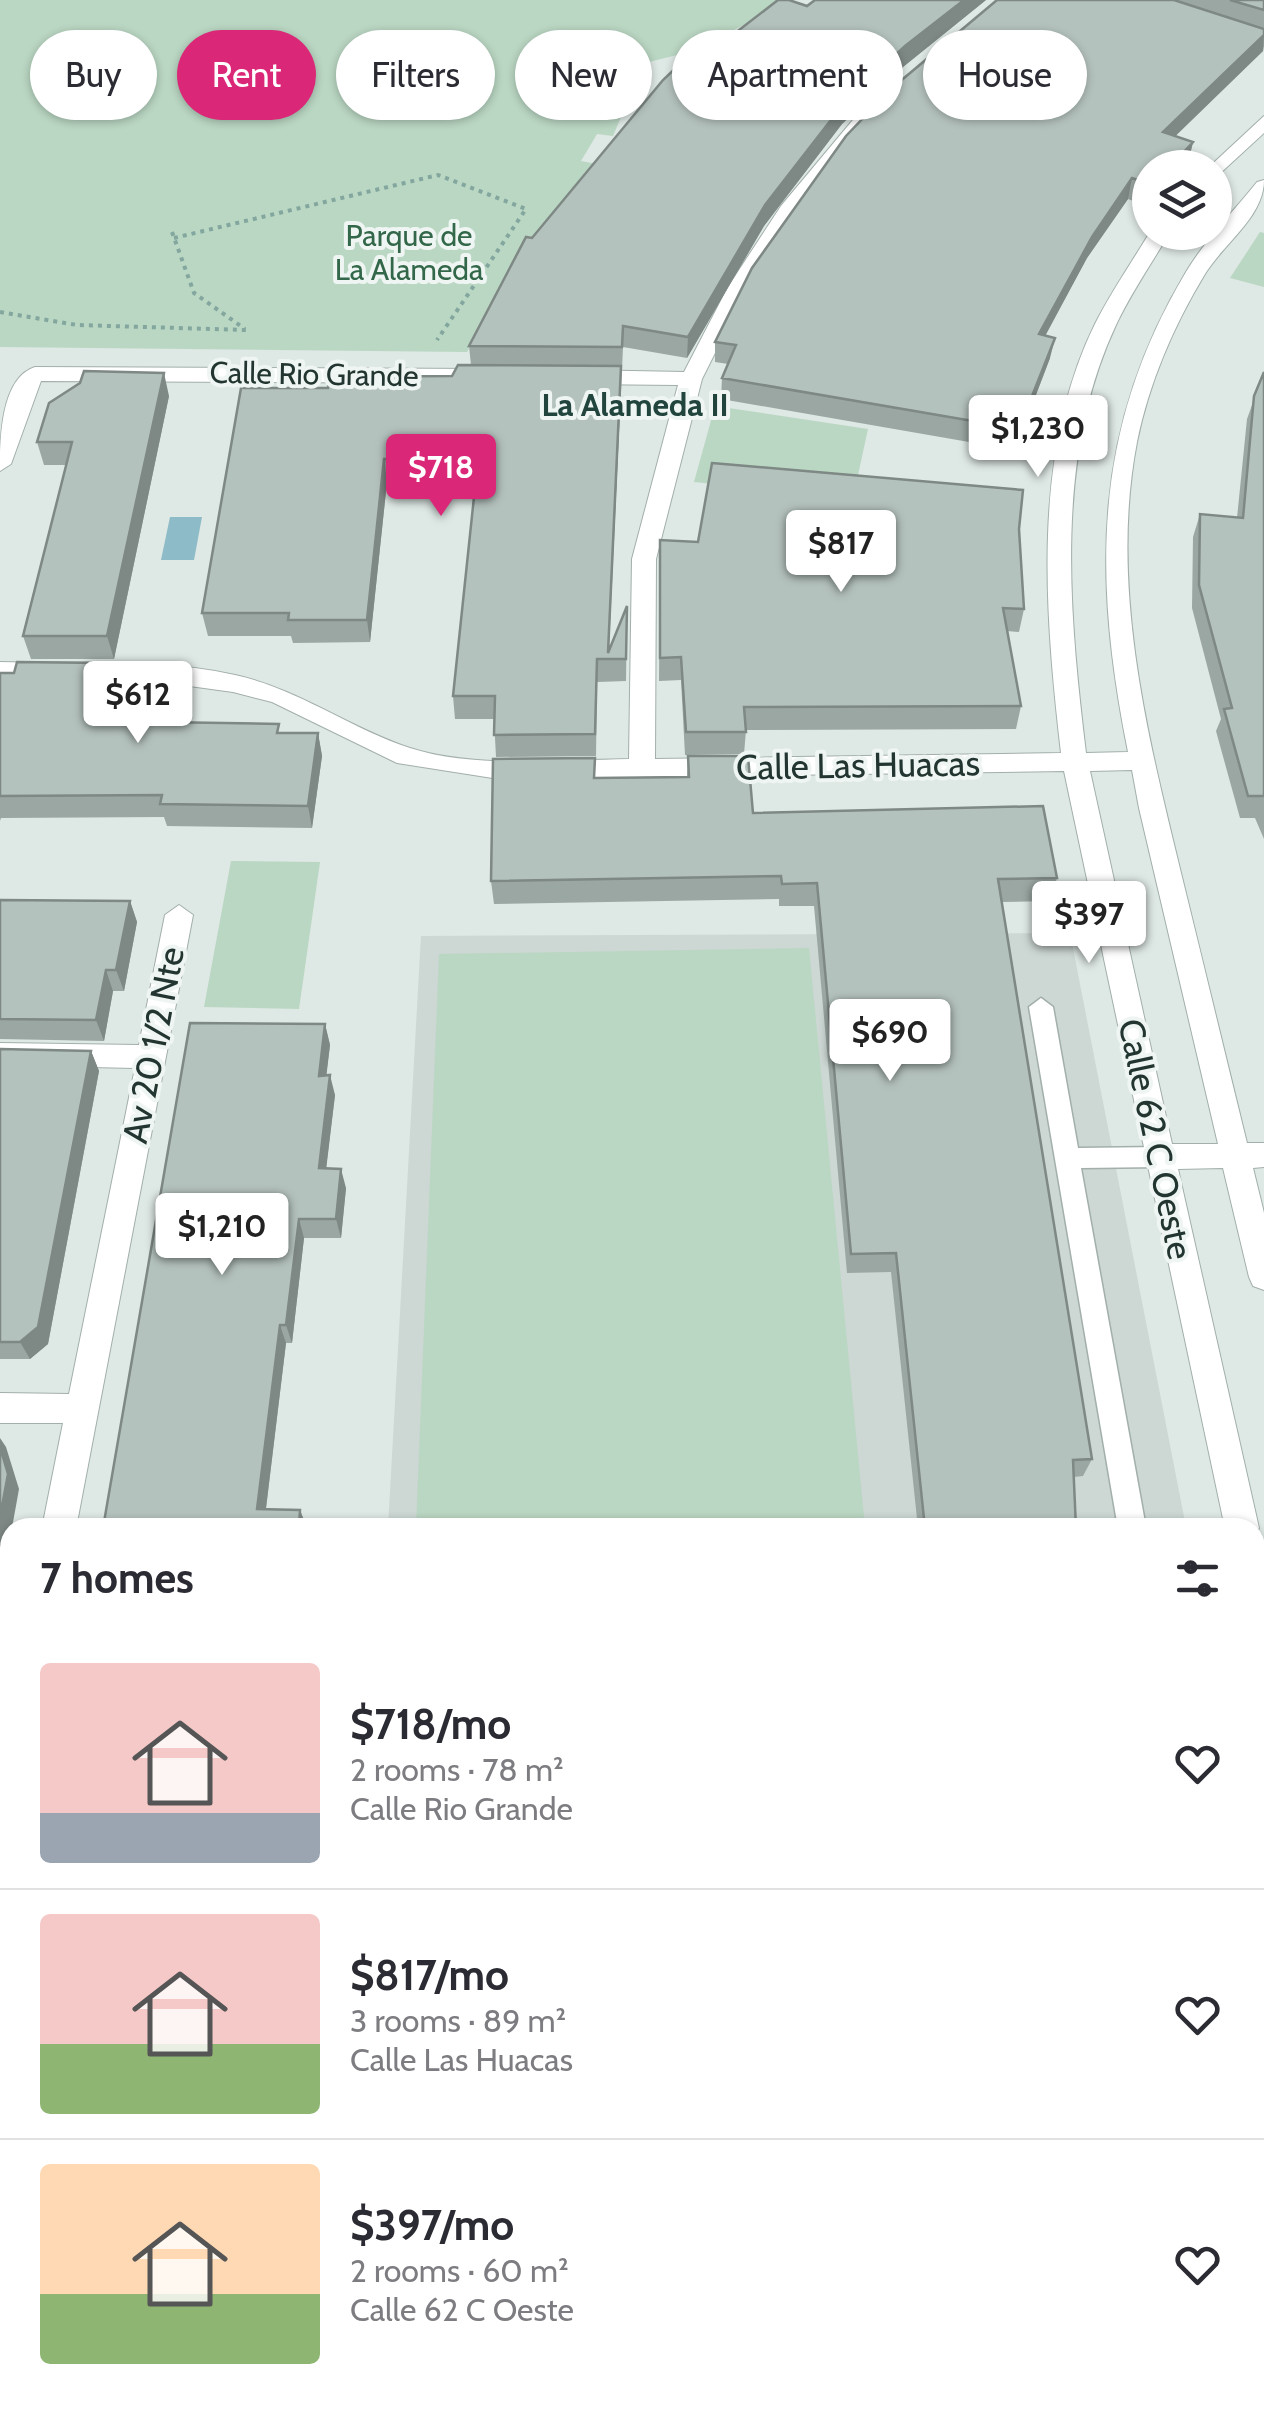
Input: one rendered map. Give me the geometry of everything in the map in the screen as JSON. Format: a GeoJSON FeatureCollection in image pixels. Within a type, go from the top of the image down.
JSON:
{"type":"FeatureCollection","features":[{"type":"Feature","properties":{"kind":"street"},"geometry":{"type":"LineString","coordinates":[[642,768],[644,560],[690,379],[738,286],[791,206],[863,120]]}},
{"type":"Feature","properties":{"kind":"street"},"geometry":{"type":"LineString","coordinates":[[1232,155],[1264,122]]}},
{"type":"Feature","properties":{"kind":"street","name":"Calle 62 C Oeste"},"geometry":{"type":"LineString","coordinates":[[1264,186],[1204,258],[1158,341],[1126,438],[1114,514],[1114,584],[1140,761],[1250,1156],[1264,1276]]}},
{"type":"Feature","properties":{"kind":"street","name":"Calle 62 C Oeste"},"geometry":{"type":"LineString","coordinates":[[1148,250],[1119,295],[1080,400],[1063,492],[1055,596],[1072,763],[1240,1518]]}},
{"type":"Feature","properties":{"kind":"street","name":"Calle Rio Grande"},"geometry":{"type":"LineString","coordinates":[[0,464],[25,387],[35,374],[505,376]]}},
{"type":"Feature","properties":{"kind":"street"},"geometry":{"type":"LineString","coordinates":[[560,377],[690,379]]}},
{"type":"Feature","properties":{"kind":"street","name":"Calle Las Huacas"},"geometry":{"type":"LineString","coordinates":[[0,670],[176,675],[233,683],[280,696],[406,757],[500,770],[1140,761]]}},
{"type":"Feature","properties":{"kind":"street","name":"Av 20 1/2 Nte"},"geometry":{"type":"LineString","coordinates":[[61,1518],[179,915]]}},
{"type":"Feature","properties":{"kind":"street"},"geometry":{"type":"LineString","coordinates":[[0,1054],[151,1057]]}},
{"type":"Feature","properties":{"kind":"street"},"geometry":{"type":"LineString","coordinates":[[1161,1158],[1250,1156]]}},
{"type":"Feature","properties":{"kind":"street"},"geometry":{"type":"LineString","coordinates":[[0,1408],[82,1409]]}},
{"type":"Feature","properties":{"kind":"lane"},"geometry":{"type":"LineString","coordinates":[[1041,1007],[1130,1518]]}},
{"type":"Feature","properties":{"kind":"lane"},"geometry":{"type":"LineString","coordinates":[[1068,1158],[1161,1158]]}},
{"type":"Feature","properties":{"kind":"path"},"geometry":{"type":"LineString","coordinates":[[246,330],[194,293],[173,235],[438,175],[526,210],[430,349]]}},
{"type":"Feature","properties":{"kind":"path"},"geometry":{"type":"LineString","coordinates":[[0,312],[77,325],[246,330]]}},
{"type":"Feature","properties":{"kind":"path"},"geometry":{"type":"LineString","coordinates":[[243,347],[246,330]]}},
{"type":"Feature","properties":{"kind":"shaded area"},"geometry":{"type":"Polygon","coordinates":[[[1070,933],[1184,1518],[389,1518],[421,936],[1070,933]]]}},
{"type":"Feature","properties":{"kind":"green space","name":"Parque de La Alameda"},"geometry":{"type":"Polygon","coordinates":[[[0,0],[792,0],[734,30],[672,30],[672,56],[652,61],[652,30],[515,30],[515,120],[620,120],[613,136],[597,134],[581,161],[597,164],[524,257],[467,352],[0,347],[0,0]]]}},
{"type":"Feature","properties":{"kind":"green space"},"geometry":{"type":"Polygon","coordinates":[[[1260,232],[1264,233],[1264,287],[1230,278],[1260,232]]]}},
{"type":"Feature","properties":{"kind":"green space"},"geometry":{"type":"Polygon","coordinates":[[[715,406],[868,429],[853,498],[694,482],[715,406]]]}},
{"type":"Feature","properties":{"kind":"green space"},"geometry":{"type":"Polygon","coordinates":[[[231,861],[320,862],[299,1009],[204,1007],[231,861]]]}},
{"type":"Feature","properties":{"kind":"green space"},"geometry":{"type":"Polygon","coordinates":[[[809,948],[864,1518],[416,1518],[439,954],[809,948]]]}},
{"type":"Feature","properties":{"kind":"water"},"geometry":{"type":"Polygon","coordinates":[[[170,517],[202,517],[194,560],[161,560],[170,517]]]}},
{"type":"Feature","properties":{"kind":"building"},"geometry":{"type":"Polygon","coordinates":[[[778,0],[807,6],[815,0],[964,0],[903,48],[903,30],[739,30],[778,0]]]}},
{"type":"Feature","properties":{"kind":"building"},"geometry":{"type":"Polygon","coordinates":[[[997,0],[1174,0],[1264,29],[1264,35],[1163,132],[1193,142],[1186,150],[1132,150],[1132,178],[1092,237],[1039,334],[1055,338],[1019,429],[722,378],[736,345],[715,342],[752,268],[861,120],[903,120],[903,79],[923,62],[923,120],[1087,120],[1087,30],[961,30],[997,0]]]}},
{"type":"Feature","properties":{"kind":"building"},"geometry":{"type":"Polygon","coordinates":[[[1230,0],[1264,0],[1264,10],[1230,0]]]}},
{"type":"Feature","properties":{"kind":"building"},"geometry":{"type":"Polygon","coordinates":[[[672,71],[672,120],[831,120],[765,205],[688,337],[623,326],[622,347],[469,346],[526,237],[532,238],[630,120],[652,120],[652,93],[672,71]]]}},
{"type":"Feature","properties":{"kind":"building"},"geometry":{"type":"Polygon","coordinates":[[[458,365],[621,366],[608,653],[627,606],[626,659],[597,659],[595,734],[494,735],[495,696],[453,696],[478,459],[384,459],[367,620],[288,620],[289,613],[202,613],[241,388],[328,388],[329,377],[452,376],[458,365]]]}},
{"type":"Feature","properties":{"kind":"building"},"geometry":{"type":"Polygon","coordinates":[[[84,371],[164,373],[107,636],[23,636],[72,442],[37,442],[49,403],[80,383],[84,371]]]}},
{"type":"Feature","properties":{"kind":"building"},"geometry":{"type":"Polygon","coordinates":[[[1264,372],[1264,796],[1248,796],[1224,709],[1232,708],[1199,585],[1200,514],[1243,518],[1254,396],[1264,372]]]}},
{"type":"Feature","properties":{"kind":"building"},"geometry":{"type":"Polygon","coordinates":[[[712,463],[1023,490],[1019,529],[1024,609],[1003,608],[1021,706],[744,707],[746,732],[686,732],[681,657],[660,658],[660,540],[698,542],[712,463]]]}},
{"type":"Feature","properties":{"kind":"building"},"geometry":{"type":"Polygon","coordinates":[[[17,662],[101,663],[95,693],[167,694],[161,722],[279,724],[277,733],[318,733],[308,806],[160,804],[162,795],[0,796],[0,673],[14,673],[17,662]]]}},
{"type":"Feature","properties":{"kind":"building"},"geometry":{"type":"Polygon","coordinates":[[[688,756],[748,756],[753,813],[1043,806],[1057,878],[998,879],[1092,1459],[1073,1460],[1076,1518],[924,1518],[896,1253],[851,1254],[817,883],[782,884],[781,876],[491,881],[493,759],[595,758],[594,778],[689,777],[688,756]]]}},
{"type":"Feature","properties":{"kind":"building"},"geometry":{"type":"Polygon","coordinates":[[[0,900],[130,901],[116,970],[106,970],[96,1020],[0,1019],[0,900]]]}},
{"type":"Feature","properties":{"kind":"building"},"geometry":{"type":"Polygon","coordinates":[[[190,1023],[325,1024],[319,1076],[330,1075],[319,1168],[341,1169],[336,1219],[299,1219],[286,1325],[280,1325],[257,1509],[300,1510],[300,1518],[105,1518],[190,1023]]]}},
{"type":"Feature","properties":{"kind":"building"},"geometry":{"type":"Polygon","coordinates":[[[0,1049],[91,1051],[38,1327],[20,1342],[0,1342],[0,1049]]]}},
{"type":"Feature","properties":{"kind":"building"},"geometry":{"type":"Polygon","coordinates":[[[0,1447],[8,1474],[0,1517],[0,1447]]]}},
{"type":"Feature","properties":{"kind":"district","name":"La Alameda II"},"geometry":{"type":"Point","coordinates":[635,404]}}]}
